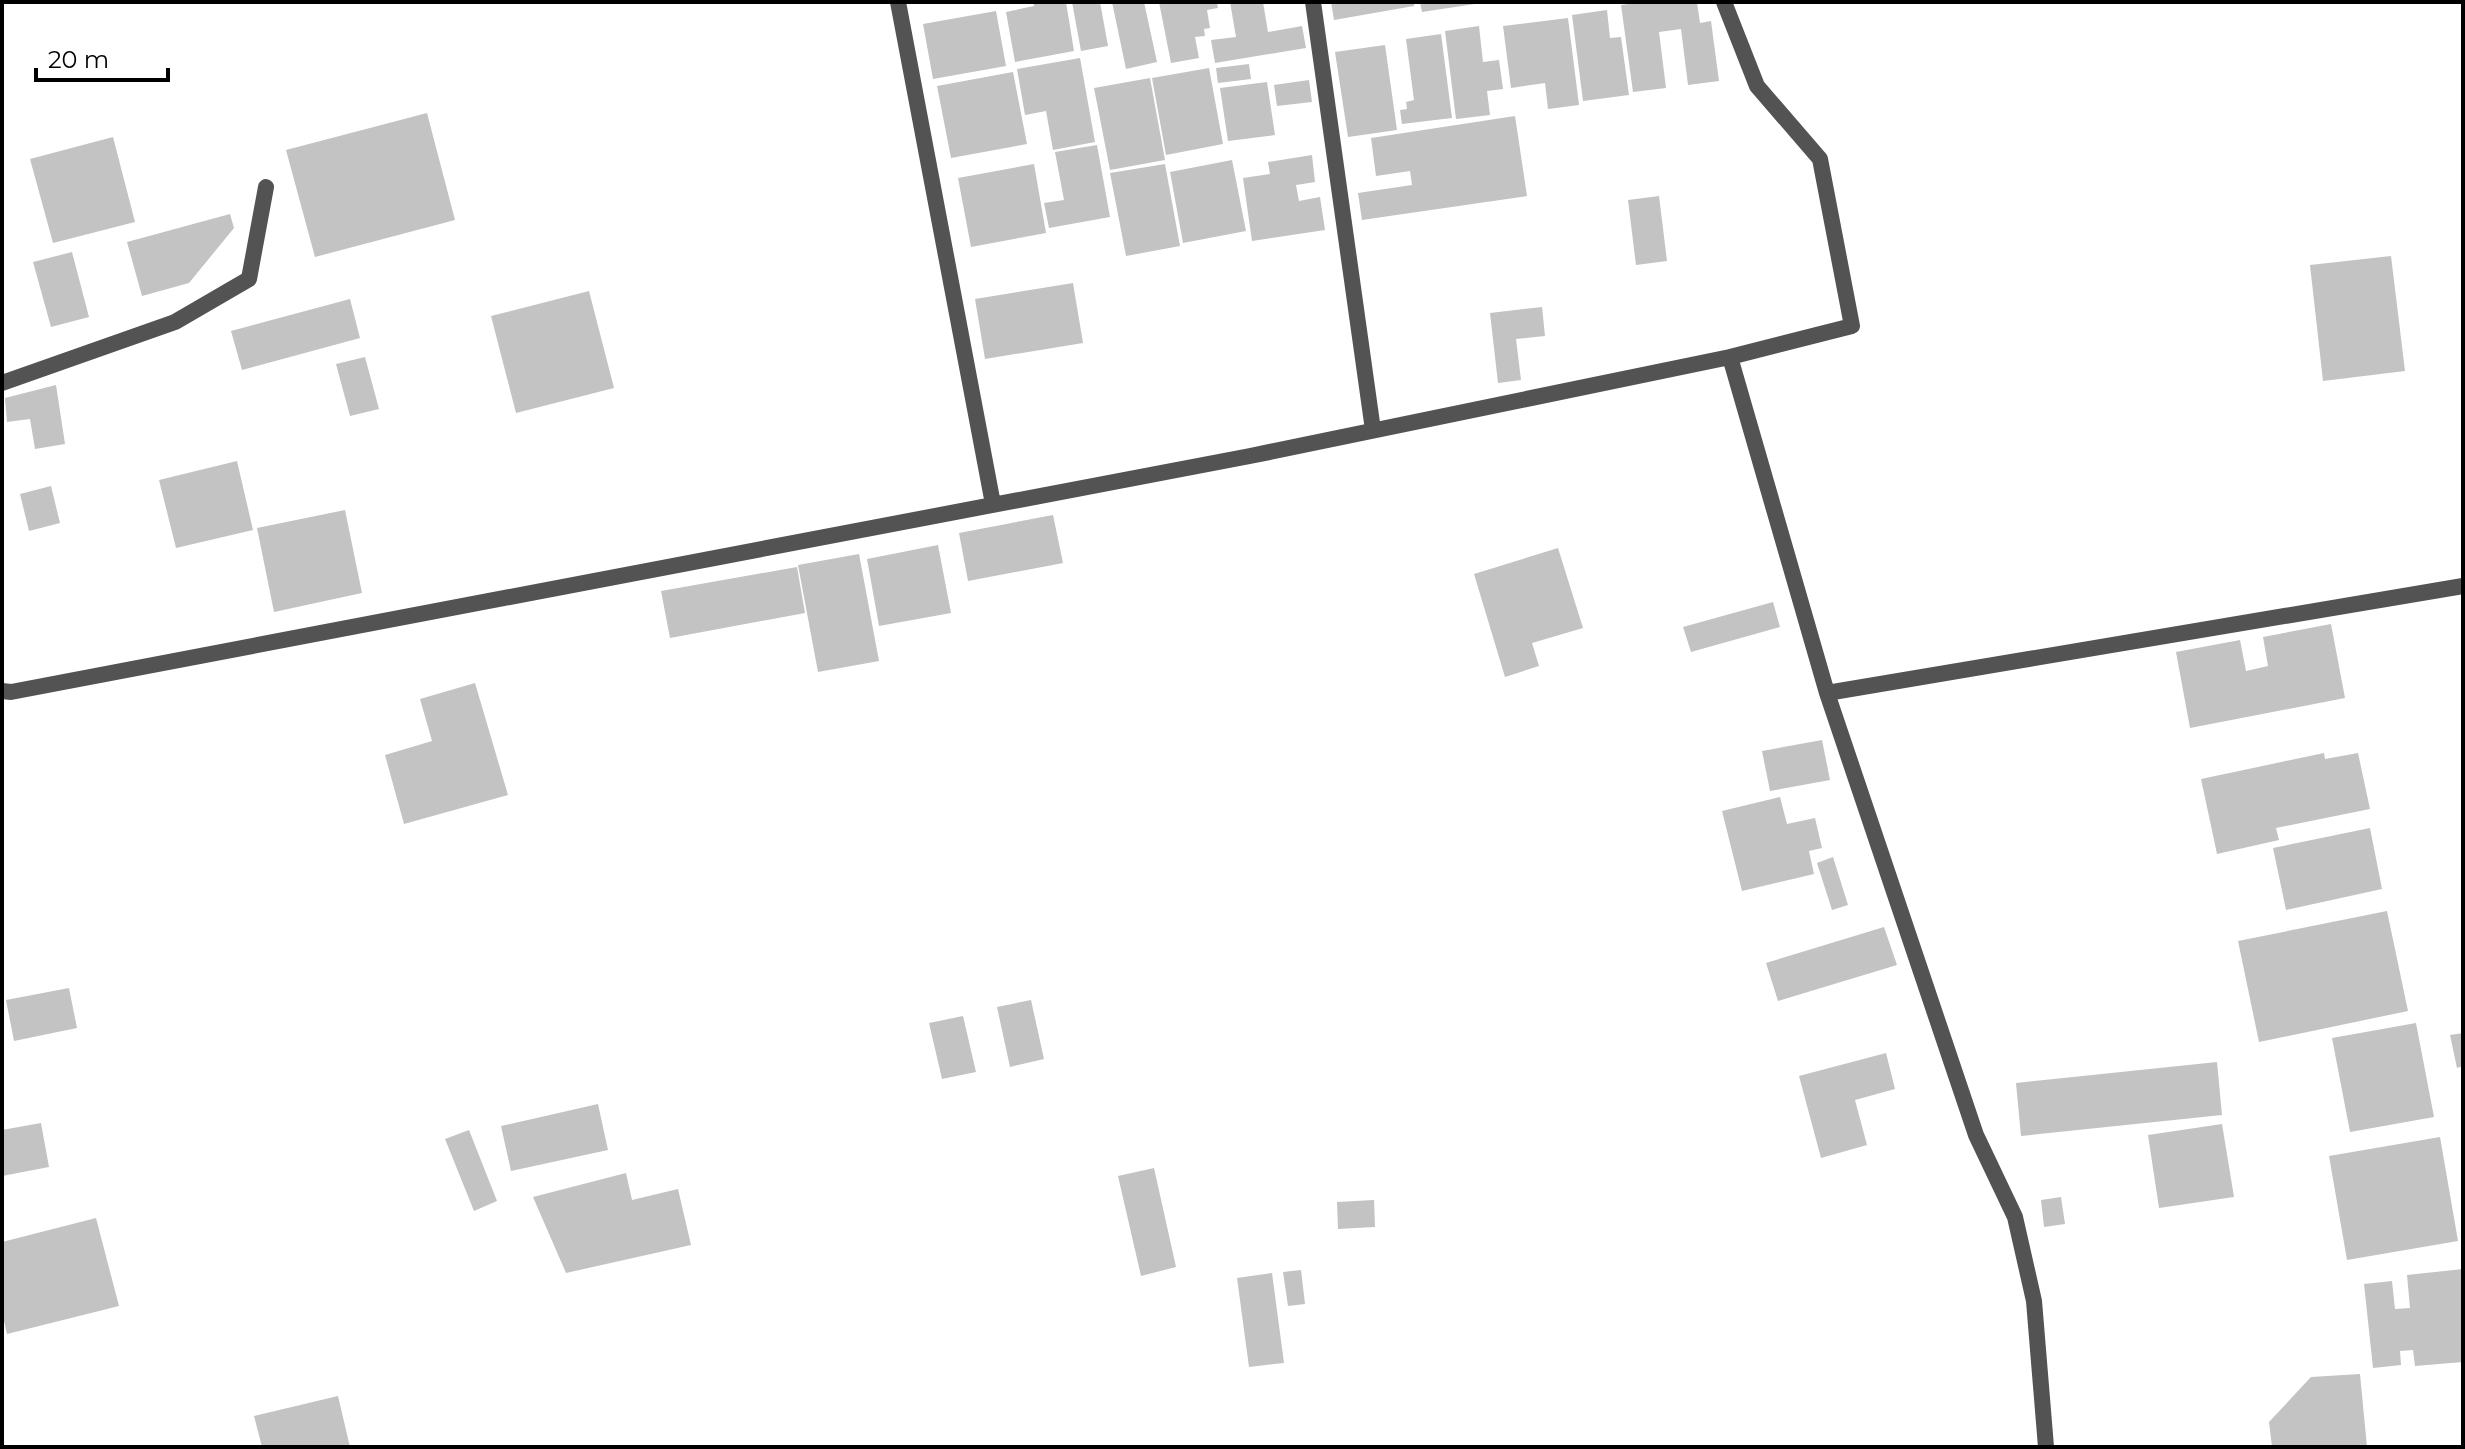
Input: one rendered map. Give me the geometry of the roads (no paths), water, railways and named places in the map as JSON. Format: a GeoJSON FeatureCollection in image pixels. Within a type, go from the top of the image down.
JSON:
{"type":"FeatureCollection","features":[{"type":"Feature","properties":{"kind":"street"},"geometry":{"type":"LineString","coordinates":[[898,2],[993,504]]}},
{"type":"Feature","properties":{"kind":"street"},"geometry":{"type":"LineString","coordinates":[[1313,2],[1373,430]]}},
{"type":"Feature","properties":{"kind":"street"},"geometry":{"type":"LineString","coordinates":[[2,691],[11,692],[1373,430],[1730,357],[1852,326],[1820,159],[1757,86],[1724,2]]}},
{"type":"Feature","properties":{"kind":"street"},"geometry":{"type":"LineString","coordinates":[[2,383],[175,322],[249,279],[266,187]]}},
{"type":"Feature","properties":{"kind":"street"},"geometry":{"type":"LineString","coordinates":[[1730,357],[1827,693],[1976,1135],[2015,1217],[2034,1301],[2046,1447]]}},
{"type":"Feature","properties":{"kind":"street"},"geometry":{"type":"LineString","coordinates":[[1827,693],[2463,586]]}}]}
